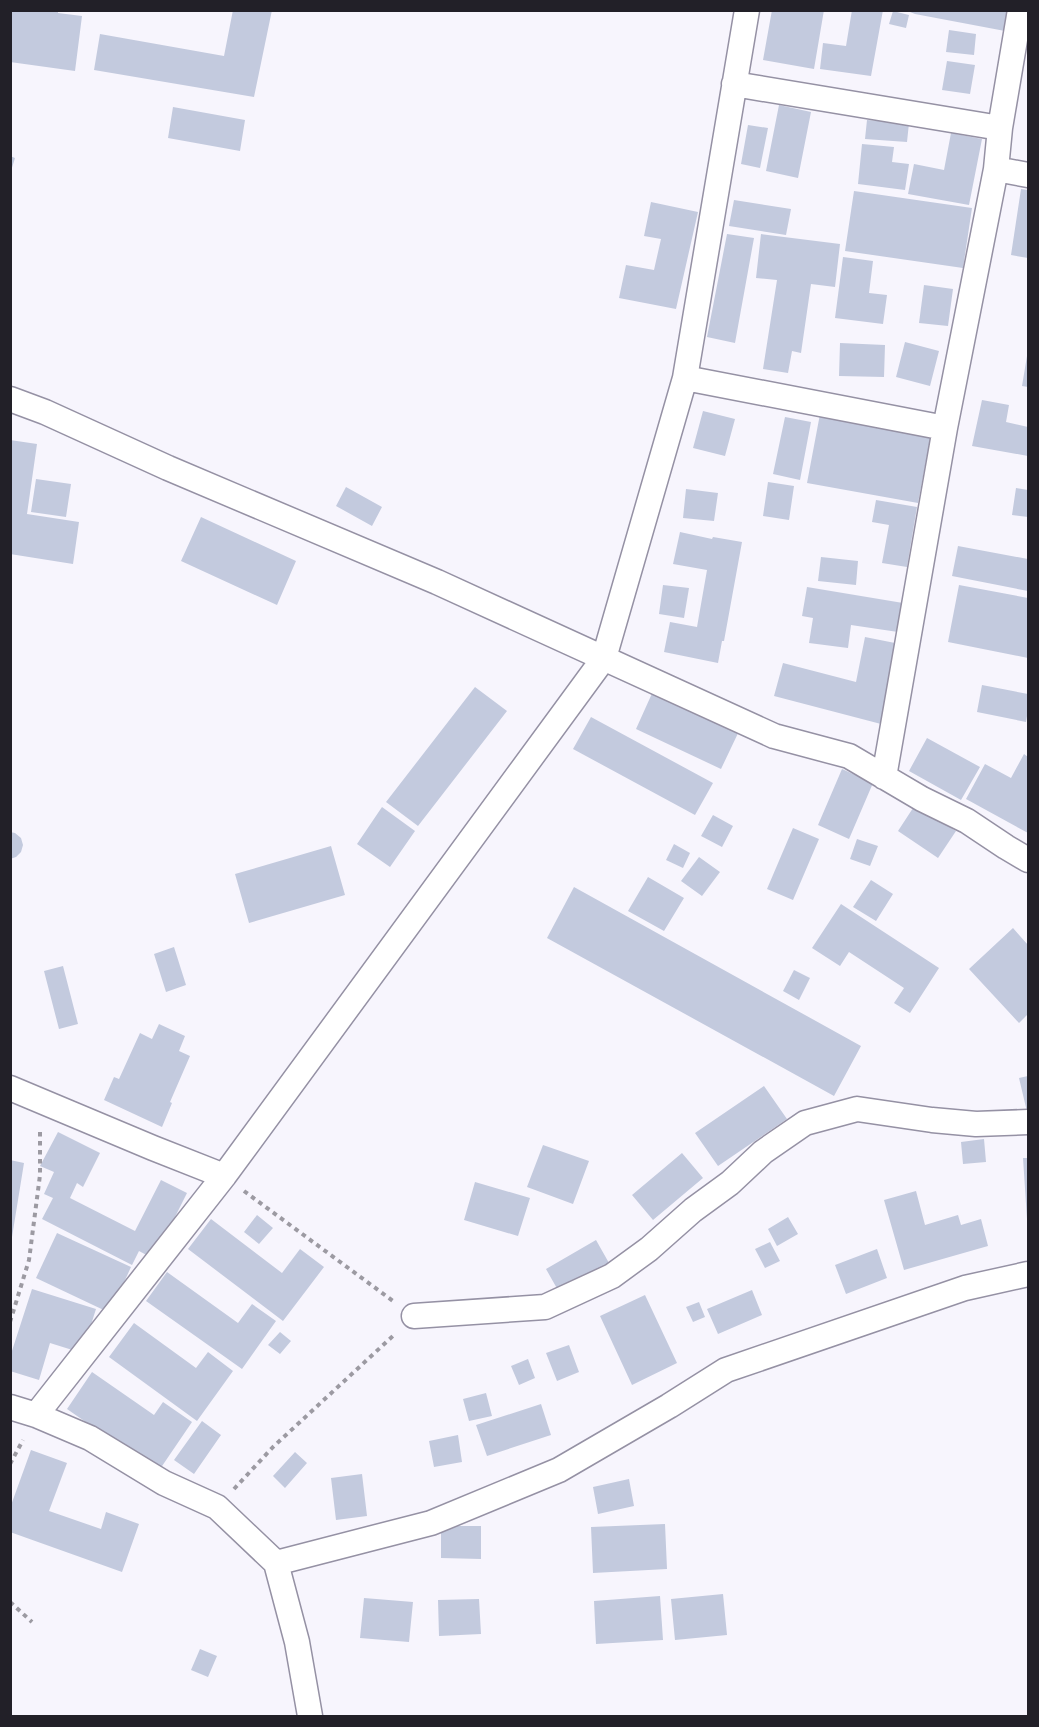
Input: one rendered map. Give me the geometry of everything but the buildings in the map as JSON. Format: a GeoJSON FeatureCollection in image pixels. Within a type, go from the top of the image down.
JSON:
{"type":"FeatureCollection","features":[{"type":"Feature","properties":{"kind":"street"},"geometry":{"type":"LineString","coordinates":[[36,1415],[224,1176],[604,658],[685,378],[747,10]]}},
{"type":"Feature","properties":{"kind":"street"},"geometry":{"type":"LineString","coordinates":[[884,777],[945,428],[996,169],[1000,128],[1020,10]]}},
{"type":"Feature","properties":{"kind":"street"},"geometry":{"type":"LineString","coordinates":[[734,84],[1000,128]]}},
{"type":"Feature","properties":{"kind":"street"},"geometry":{"type":"LineString","coordinates":[[996,169],[1029,175]]}},
{"type":"Feature","properties":{"kind":"street"},"geometry":{"type":"LineString","coordinates":[[685,378],[945,428]]}},
{"type":"Feature","properties":{"kind":"street"},"geometry":{"type":"LineString","coordinates":[[10,399],[45,412],[168,468],[426,578],[774,736],[849,756],[922,799],[967,821],[1029,860]]}},
{"type":"Feature","properties":{"kind":"street"},"geometry":{"type":"LineString","coordinates":[[10,1088],[224,1176]]}},
{"type":"Feature","properties":{"kind":"street"},"geometry":{"type":"LineString","coordinates":[[414,1317],[545,1307],[612,1276],[730,1183],[763,1152],[805,1123],[857,1109],[976,1124],[1029,1122]]}},
{"type":"Feature","properties":{"kind":"street"},"geometry":{"type":"LineString","coordinates":[[276,1563],[431,1523],[559,1470],[726,1370],[965,1288],[1029,1274]]}},
{"type":"Feature","properties":{"kind":"street"},"geometry":{"type":"LineString","coordinates":[[10,1407],[36,1415],[90,1438],[164,1483],[217,1507],[276,1563],[297,1642],[307,1712]]}},
{"type":"Feature","properties":{"kind":"path"},"geometry":{"type":"LineString","coordinates":[[10,1322],[29,1260],[40,1175],[40,1119]]}},
{"type":"Feature","properties":{"kind":"path"},"geometry":{"type":"LineString","coordinates":[[217,1507],[273,1447],[414,1317],[224,1176]]}},
{"type":"Feature","properties":{"kind":"path"},"geometry":{"type":"LineString","coordinates":[[10,1602],[32,1622]]}}]}
